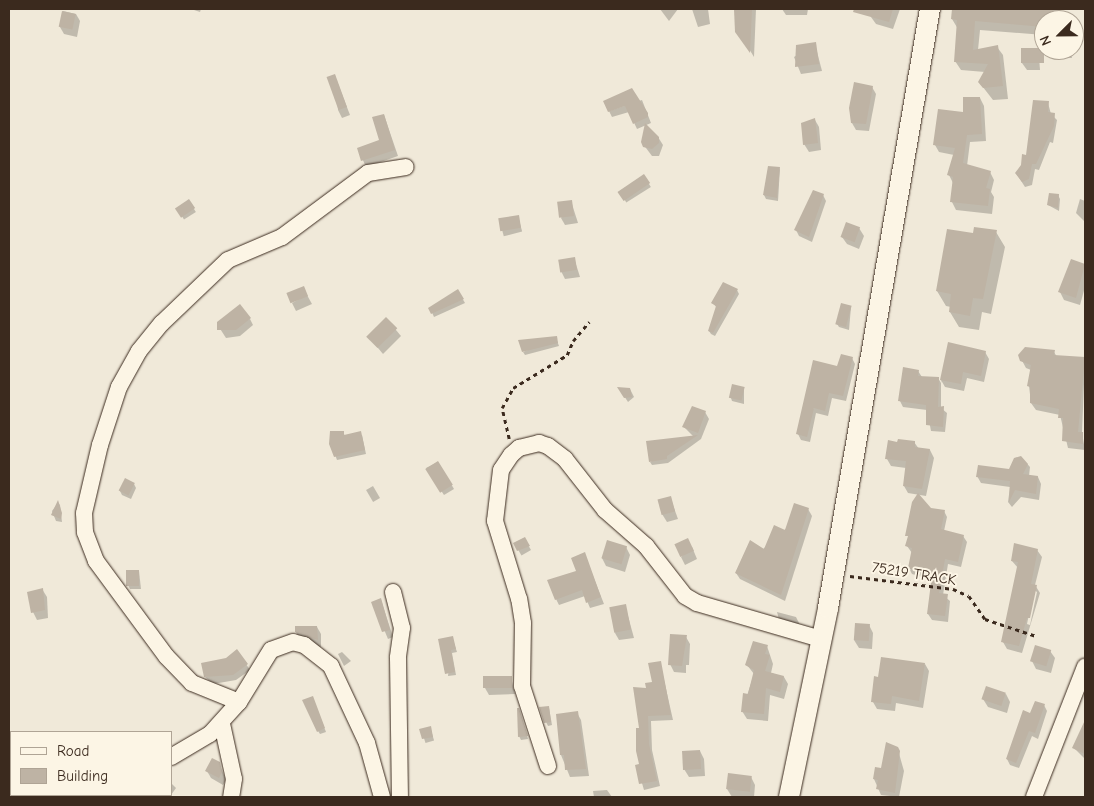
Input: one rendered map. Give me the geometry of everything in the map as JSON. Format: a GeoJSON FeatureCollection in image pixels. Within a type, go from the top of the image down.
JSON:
{"type":"FeatureCollection","features":[{"type":"Feature","properties":{"kind":"street"},"geometry":{"type":"LineString","coordinates":[[789,797],[834,573],[930,9]]}},
{"type":"Feature","properties":{"kind":"street"},"geometry":{"type":"LineString","coordinates":[[239,702],[192,683],[180,672],[96,562],[85,532],[84,514],[100,445],[119,387],[139,351],[162,323],[228,260],[282,236],[368,173],[406,167]]}},
{"type":"Feature","properties":{"kind":"street"},"geometry":{"type":"LineString","coordinates":[[548,766],[522,686],[523,623],[520,599],[495,521],[501,470],[510,455],[519,448],[539,443],[548,446],[565,459],[605,510],[646,546],[685,596],[697,603],[822,640]]}},
{"type":"Feature","properties":{"kind":"street"},"geometry":{"type":"LineString","coordinates":[[392,592],[402,628],[398,658],[400,797]]}},
{"type":"Feature","properties":{"kind":"street"},"geometry":{"type":"LineString","coordinates":[[172,756],[222,724],[239,702],[272,650],[282,644],[304,645],[330,666],[338,679],[367,743],[382,797]]}},
{"type":"Feature","properties":{"kind":"street"},"geometry":{"type":"LineString","coordinates":[[1034,797],[1085,667]]}},
{"type":"Feature","properties":{"kind":"street"},"geometry":{"type":"LineString","coordinates":[[222,724],[234,779],[231,797]]}},
{"type":"Feature","properties":{"kind":"path"},"geometry":{"type":"LineString","coordinates":[[519,448],[508,439],[503,424],[502,408],[514,388],[567,355],[573,341],[589,322]]}},
{"type":"Feature","properties":{"kind":"path","name":"75219 TRACK"},"geometry":{"type":"LineString","coordinates":[[834,573],[953,589],[969,596],[985,619],[1036,636]]}},
{"type":"Feature","properties":{"kind":"building"},"geometry":{"type":"Polygon","coordinates":[[[734,9],[752,9],[750,53],[735,32],[734,9]]]}},
{"type":"Feature","properties":{"kind":"building"},"geometry":{"type":"Polygon","coordinates":[[[854,9],[893,9],[889,22],[853,12],[854,9]]]}},
{"type":"Feature","properties":{"kind":"building"},"geometry":{"type":"Polygon","coordinates":[[[952,9],[1053,9],[1034,10],[1034,26],[975,21],[973,50],[998,45],[1003,86],[983,88],[978,82],[988,64],[954,62],[957,20],[951,19],[952,9]]]}},
{"type":"Feature","properties":{"kind":"building"},"geometry":{"type":"Polygon","coordinates":[[[62,11],[76,14],[72,30],[59,27],[62,11]]]}},
{"type":"Feature","properties":{"kind":"building"},"geometry":{"type":"Polygon","coordinates":[[[816,42],[819,64],[795,67],[796,45],[816,42]]]}},
{"type":"Feature","properties":{"kind":"building"},"geometry":{"type":"Polygon","coordinates":[[[1021,48],[1034,48],[1034,60],[1044,60],[1044,63],[1021,63],[1021,48]]]}},
{"type":"Feature","properties":{"kind":"building"},"geometry":{"type":"Polygon","coordinates":[[[335,74],[347,107],[339,110],[327,77],[335,74]]]}},
{"type":"Feature","properties":{"kind":"building"},"geometry":{"type":"Polygon","coordinates":[[[854,82],[873,86],[866,124],[851,123],[849,108],[854,82]]]}},
{"type":"Feature","properties":{"kind":"building"},"geometry":{"type":"Polygon","coordinates":[[[632,88],[648,113],[648,117],[633,124],[625,106],[608,112],[603,101],[632,88]]]}},
{"type":"Feature","properties":{"kind":"building"},"geometry":{"type":"Polygon","coordinates":[[[963,97],[980,97],[982,134],[967,135],[963,163],[991,171],[986,188],[990,189],[988,206],[950,202],[953,177],[947,175],[955,148],[933,145],[938,109],[963,112],[963,97]]]}},
{"type":"Feature","properties":{"kind":"building"},"geometry":{"type":"Polygon","coordinates":[[[1033,100],[1049,101],[1048,112],[1055,113],[1054,126],[1036,164],[1032,164],[1029,179],[1022,182],[1015,173],[1021,165],[1022,154],[1026,155],[1033,100]]]}},
{"type":"Feature","properties":{"kind":"building"},"geometry":{"type":"Polygon","coordinates":[[[384,114],[395,150],[361,161],[357,148],[379,140],[372,117],[384,114]]]}},
{"type":"Feature","properties":{"kind":"building"},"geometry":{"type":"Polygon","coordinates":[[[815,118],[818,143],[803,145],[801,123],[815,118]]]}},
{"type":"Feature","properties":{"kind":"building"},"geometry":{"type":"Polygon","coordinates":[[[645,123],[659,137],[659,143],[652,149],[643,147],[641,142],[645,123]]]}},
{"type":"Feature","properties":{"kind":"building"},"geometry":{"type":"Polygon","coordinates":[[[768,166],[780,167],[777,198],[763,195],[768,166]]]}},
{"type":"Feature","properties":{"kind":"building"},"geometry":{"type":"Polygon","coordinates":[[[644,174],[650,183],[624,201],[617,192],[644,174]]]}},
{"type":"Feature","properties":{"kind":"building"},"geometry":{"type":"Polygon","coordinates":[[[813,190],[824,194],[809,237],[794,230],[813,190]]]}},
{"type":"Feature","properties":{"kind":"building"},"geometry":{"type":"Polygon","coordinates":[[[1049,193],[1059,194],[1058,208],[1047,205],[1049,193]]]}},
{"type":"Feature","properties":{"kind":"building"},"geometry":{"type":"Polygon","coordinates":[[[189,199],[195,208],[181,218],[175,209],[189,199]]]}},
{"type":"Feature","properties":{"kind":"building"},"geometry":{"type":"Polygon","coordinates":[[[572,200],[574,216],[559,218],[557,202],[572,200]]]}},
{"type":"Feature","properties":{"kind":"building"},"geometry":{"type":"Polygon","coordinates":[[[519,215],[521,228],[500,231],[498,218],[519,215]]]}},
{"type":"Feature","properties":{"kind":"building"},"geometry":{"type":"Polygon","coordinates":[[[846,222],[860,227],[855,242],[841,237],[846,222]]]}},
{"type":"Feature","properties":{"kind":"building"},"geometry":{"type":"Polygon","coordinates":[[[974,227],[997,230],[983,299],[973,298],[970,316],[949,312],[951,294],[936,291],[947,229],[973,233],[974,227]]]}},
{"type":"Feature","properties":{"kind":"building"},"geometry":{"type":"Polygon","coordinates":[[[575,257],[577,270],[560,272],[558,260],[575,257]]]}},
{"type":"Feature","properties":{"kind":"building"},"geometry":{"type":"Polygon","coordinates":[[[1071,259],[1085,264],[1076,298],[1058,292],[1071,259]]]}},
{"type":"Feature","properties":{"kind":"building"},"geometry":{"type":"Polygon","coordinates":[[[723,282],[738,289],[713,333],[708,331],[716,306],[711,303],[723,282]]]}},
{"type":"Feature","properties":{"kind":"building"},"geometry":{"type":"Polygon","coordinates":[[[304,286],[308,296],[291,303],[286,293],[304,286]]]}},
{"type":"Feature","properties":{"kind":"building"},"geometry":{"type":"Polygon","coordinates":[[[458,289],[464,299],[431,314],[428,308],[458,289]]]}},
{"type":"Feature","properties":{"kind":"building"},"geometry":{"type":"Polygon","coordinates":[[[841,303],[852,306],[846,327],[835,324],[841,303]]]}},
{"type":"Feature","properties":{"kind":"building"},"geometry":{"type":"Polygon","coordinates":[[[240,304],[251,318],[236,330],[217,330],[217,322],[240,304]]]}},
{"type":"Feature","properties":{"kind":"building"},"geometry":{"type":"Polygon","coordinates":[[[386,317],[397,328],[378,348],[366,337],[386,317]]]}},
{"type":"Feature","properties":{"kind":"building"},"geometry":{"type":"Polygon","coordinates":[[[557,336],[558,343],[522,352],[518,340],[557,336]]]}},
{"type":"Feature","properties":{"kind":"building"},"geometry":{"type":"Polygon","coordinates":[[[948,342],[986,351],[981,376],[963,372],[961,384],[940,380],[948,342]]]}},
{"type":"Feature","properties":{"kind":"building"},"geometry":{"type":"Polygon","coordinates":[[[1025,347],[1055,350],[1054,355],[1085,357],[1078,432],[1083,432],[1083,444],[1062,441],[1063,418],[1058,418],[1059,409],[1030,403],[1030,387],[1027,386],[1031,365],[1020,361],[1018,355],[1025,347]]]}},
{"type":"Feature","properties":{"kind":"building"},"geometry":{"type":"Polygon","coordinates":[[[841,354],[853,357],[843,396],[829,393],[825,411],[814,408],[807,437],[796,434],[813,360],[837,366],[841,354]]]}},
{"type":"Feature","properties":{"kind":"building"},"geometry":{"type":"Polygon","coordinates":[[[903,367],[919,370],[918,376],[939,377],[938,407],[944,406],[943,427],[926,425],[926,405],[898,401],[903,367]]]}},
{"type":"Feature","properties":{"kind":"building"},"geometry":{"type":"Polygon","coordinates":[[[732,384],[745,387],[742,401],[729,398],[732,384]]]}},
{"type":"Feature","properties":{"kind":"building"},"geometry":{"type":"Polygon","coordinates":[[[617,387],[630,388],[632,397],[624,398],[617,387]]]}},
{"type":"Feature","properties":{"kind":"building"},"geometry":{"type":"Polygon","coordinates":[[[692,406],[706,411],[698,433],[682,427],[692,406]]]}},
{"type":"Feature","properties":{"kind":"building"},"geometry":{"type":"Polygon","coordinates":[[[330,431],[344,431],[344,435],[361,431],[365,450],[334,457],[329,444],[330,431]]]}},
{"type":"Feature","properties":{"kind":"building"},"geometry":{"type":"Polygon","coordinates":[[[698,435],[667,456],[667,459],[649,462],[646,441],[698,435]]]}},
{"type":"Feature","properties":{"kind":"building"},"geometry":{"type":"Polygon","coordinates":[[[898,439],[915,441],[915,447],[930,449],[922,489],[903,486],[906,461],[885,459],[888,440],[897,442],[898,439]]]}},
{"type":"Feature","properties":{"kind":"building"},"geometry":{"type":"Polygon","coordinates":[[[1021,456],[1028,464],[1023,474],[1038,476],[1036,494],[1015,490],[1009,502],[1010,481],[976,477],[978,465],[1009,469],[1014,458],[1021,456]]]}},
{"type":"Feature","properties":{"kind":"building"},"geometry":{"type":"Polygon","coordinates":[[[438,461],[453,485],[440,493],[425,469],[438,461]]]}},
{"type":"Feature","properties":{"kind":"building"},"geometry":{"type":"Polygon","coordinates":[[[125,478],[135,483],[128,495],[119,490],[125,478]]]}},
{"type":"Feature","properties":{"kind":"building"},"geometry":{"type":"Polygon","coordinates":[[[918,493],[931,508],[945,510],[941,529],[964,535],[958,562],[945,559],[939,593],[948,594],[945,616],[927,614],[932,575],[908,568],[912,548],[905,546],[908,536],[905,536],[912,502],[918,493]]]}},
{"type":"Feature","properties":{"kind":"building"},"geometry":{"type":"Polygon","coordinates":[[[671,496],[675,511],[662,515],[657,500],[671,496]]]}},
{"type":"Feature","properties":{"kind":"building"},"geometry":{"type":"Polygon","coordinates":[[[58,500],[62,513],[61,519],[51,515],[58,500]]]}},
{"type":"Feature","properties":{"kind":"building"},"geometry":{"type":"Polygon","coordinates":[[[794,503],[809,508],[781,595],[735,573],[750,540],[764,549],[774,525],[785,530],[794,503]]]}},
{"type":"Feature","properties":{"kind":"building"},"geometry":{"type":"Polygon","coordinates":[[[525,537],[530,546],[517,551],[513,543],[525,537]]]}},
{"type":"Feature","properties":{"kind":"building"},"geometry":{"type":"Polygon","coordinates":[[[688,538],[694,551],[680,557],[674,544],[688,538]]]}},
{"type":"Feature","properties":{"kind":"building"},"geometry":{"type":"Polygon","coordinates":[[[607,540],[627,546],[622,564],[601,558],[607,540]]]}},
{"type":"Feature","properties":{"kind":"building"},"geometry":{"type":"Polygon","coordinates":[[[1014,543],[1038,549],[1031,584],[1037,585],[1030,618],[1027,618],[1019,646],[1001,642],[1018,562],[1011,561],[1014,543]]]}},
{"type":"Feature","properties":{"kind":"building"},"geometry":{"type":"Polygon","coordinates":[[[585,552],[601,597],[586,603],[582,590],[555,600],[547,580],[576,571],[571,558],[585,552]]]}},
{"type":"Feature","properties":{"kind":"building"},"geometry":{"type":"Polygon","coordinates":[[[126,570],[139,570],[139,586],[126,586],[126,570]]]}},
{"type":"Feature","properties":{"kind":"building"},"geometry":{"type":"Polygon","coordinates":[[[43,588],[45,610],[31,613],[27,592],[43,588]]]}},
{"type":"Feature","properties":{"kind":"building"},"geometry":{"type":"Polygon","coordinates":[[[381,598],[390,630],[382,632],[371,602],[381,598]]]}},
{"type":"Feature","properties":{"kind":"building"},"geometry":{"type":"Polygon","coordinates":[[[626,604],[631,630],[614,633],[609,607],[626,604]]]}},
{"type":"Feature","properties":{"kind":"building"},"geometry":{"type":"Polygon","coordinates":[[[855,623],[870,624],[869,641],[854,640],[855,623]]]}},
{"type":"Feature","properties":{"kind":"building"},"geometry":{"type":"Polygon","coordinates":[[[295,626],[317,626],[318,640],[295,632],[295,626]]]}},
{"type":"Feature","properties":{"kind":"building"},"geometry":{"type":"Polygon","coordinates":[[[670,634],[687,635],[682,666],[668,665],[670,634]]]}},
{"type":"Feature","properties":{"kind":"building"},"geometry":{"type":"Polygon","coordinates":[[[453,636],[456,649],[451,650],[455,672],[445,674],[438,639],[453,636]]]}},
{"type":"Feature","properties":{"kind":"building"},"geometry":{"type":"Polygon","coordinates":[[[753,641],[768,645],[765,654],[770,655],[765,671],[784,676],[780,692],[766,688],[764,714],[741,712],[743,693],[748,694],[754,670],[745,665],[753,641]]]}},
{"type":"Feature","properties":{"kind":"building"},"geometry":{"type":"Polygon","coordinates":[[[1035,645],[1051,650],[1046,666],[1030,661],[1035,645]]]}},
{"type":"Feature","properties":{"kind":"building"},"geometry":{"type":"Polygon","coordinates":[[[237,649],[248,664],[233,675],[204,677],[201,663],[226,658],[237,649]]]}},
{"type":"Feature","properties":{"kind":"building"},"geometry":{"type":"Polygon","coordinates":[[[881,657],[925,663],[919,701],[892,696],[891,704],[871,702],[874,676],[878,677],[881,657]]]}},
{"type":"Feature","properties":{"kind":"building"},"geometry":{"type":"Polygon","coordinates":[[[661,661],[671,715],[648,716],[649,744],[657,781],[639,784],[635,765],[639,764],[636,751],[636,728],[639,728],[633,687],[646,688],[645,683],[652,682],[648,663],[661,661]]]}},
{"type":"Feature","properties":{"kind":"building"},"geometry":{"type":"Polygon","coordinates":[[[483,676],[512,676],[512,688],[483,688],[483,676]]]}},
{"type":"Feature","properties":{"kind":"building"},"geometry":{"type":"Polygon","coordinates":[[[986,686],[1006,693],[1001,706],[981,699],[986,686]]]}},
{"type":"Feature","properties":{"kind":"building"},"geometry":{"type":"Polygon","coordinates":[[[313,696],[325,728],[317,732],[302,700],[313,696]]]}},
{"type":"Feature","properties":{"kind":"building"},"geometry":{"type":"Polygon","coordinates":[[[1035,701],[1045,704],[1035,733],[1029,731],[1016,763],[1006,759],[1023,710],[1030,713],[1035,701]]]}},
{"type":"Feature","properties":{"kind":"building"},"geometry":{"type":"Polygon","coordinates":[[[549,706],[551,722],[544,723],[539,707],[549,706]]]}},
{"type":"Feature","properties":{"kind":"building"},"geometry":{"type":"Polygon","coordinates":[[[517,708],[519,708],[528,736],[518,737],[517,708]]]}},
{"type":"Feature","properties":{"kind":"building"},"geometry":{"type":"Polygon","coordinates":[[[578,711],[586,769],[565,770],[564,755],[560,755],[556,714],[578,711]]]}},
{"type":"Feature","properties":{"kind":"building"},"geometry":{"type":"Polygon","coordinates":[[[1085,720],[1085,754],[1072,748],[1085,720]]]}},
{"type":"Feature","properties":{"kind":"building"},"geometry":{"type":"Polygon","coordinates":[[[431,726],[433,737],[422,739],[419,729],[431,726]]]}},
{"type":"Feature","properties":{"kind":"building"},"geometry":{"type":"Polygon","coordinates":[[[886,742],[898,747],[900,751],[895,793],[876,789],[878,780],[873,779],[875,767],[881,768],[886,742]]]}},
{"type":"Feature","properties":{"kind":"building"},"geometry":{"type":"Polygon","coordinates":[[[700,750],[701,769],[683,770],[682,751],[700,750]]]}},
{"type":"Feature","properties":{"kind":"building"},"geometry":{"type":"Polygon","coordinates":[[[212,758],[220,762],[222,772],[219,778],[205,771],[212,758]]]}},
{"type":"Feature","properties":{"kind":"building"},"geometry":{"type":"Polygon","coordinates":[[[728,773],[752,776],[750,792],[726,789],[728,773]]]}}]}
